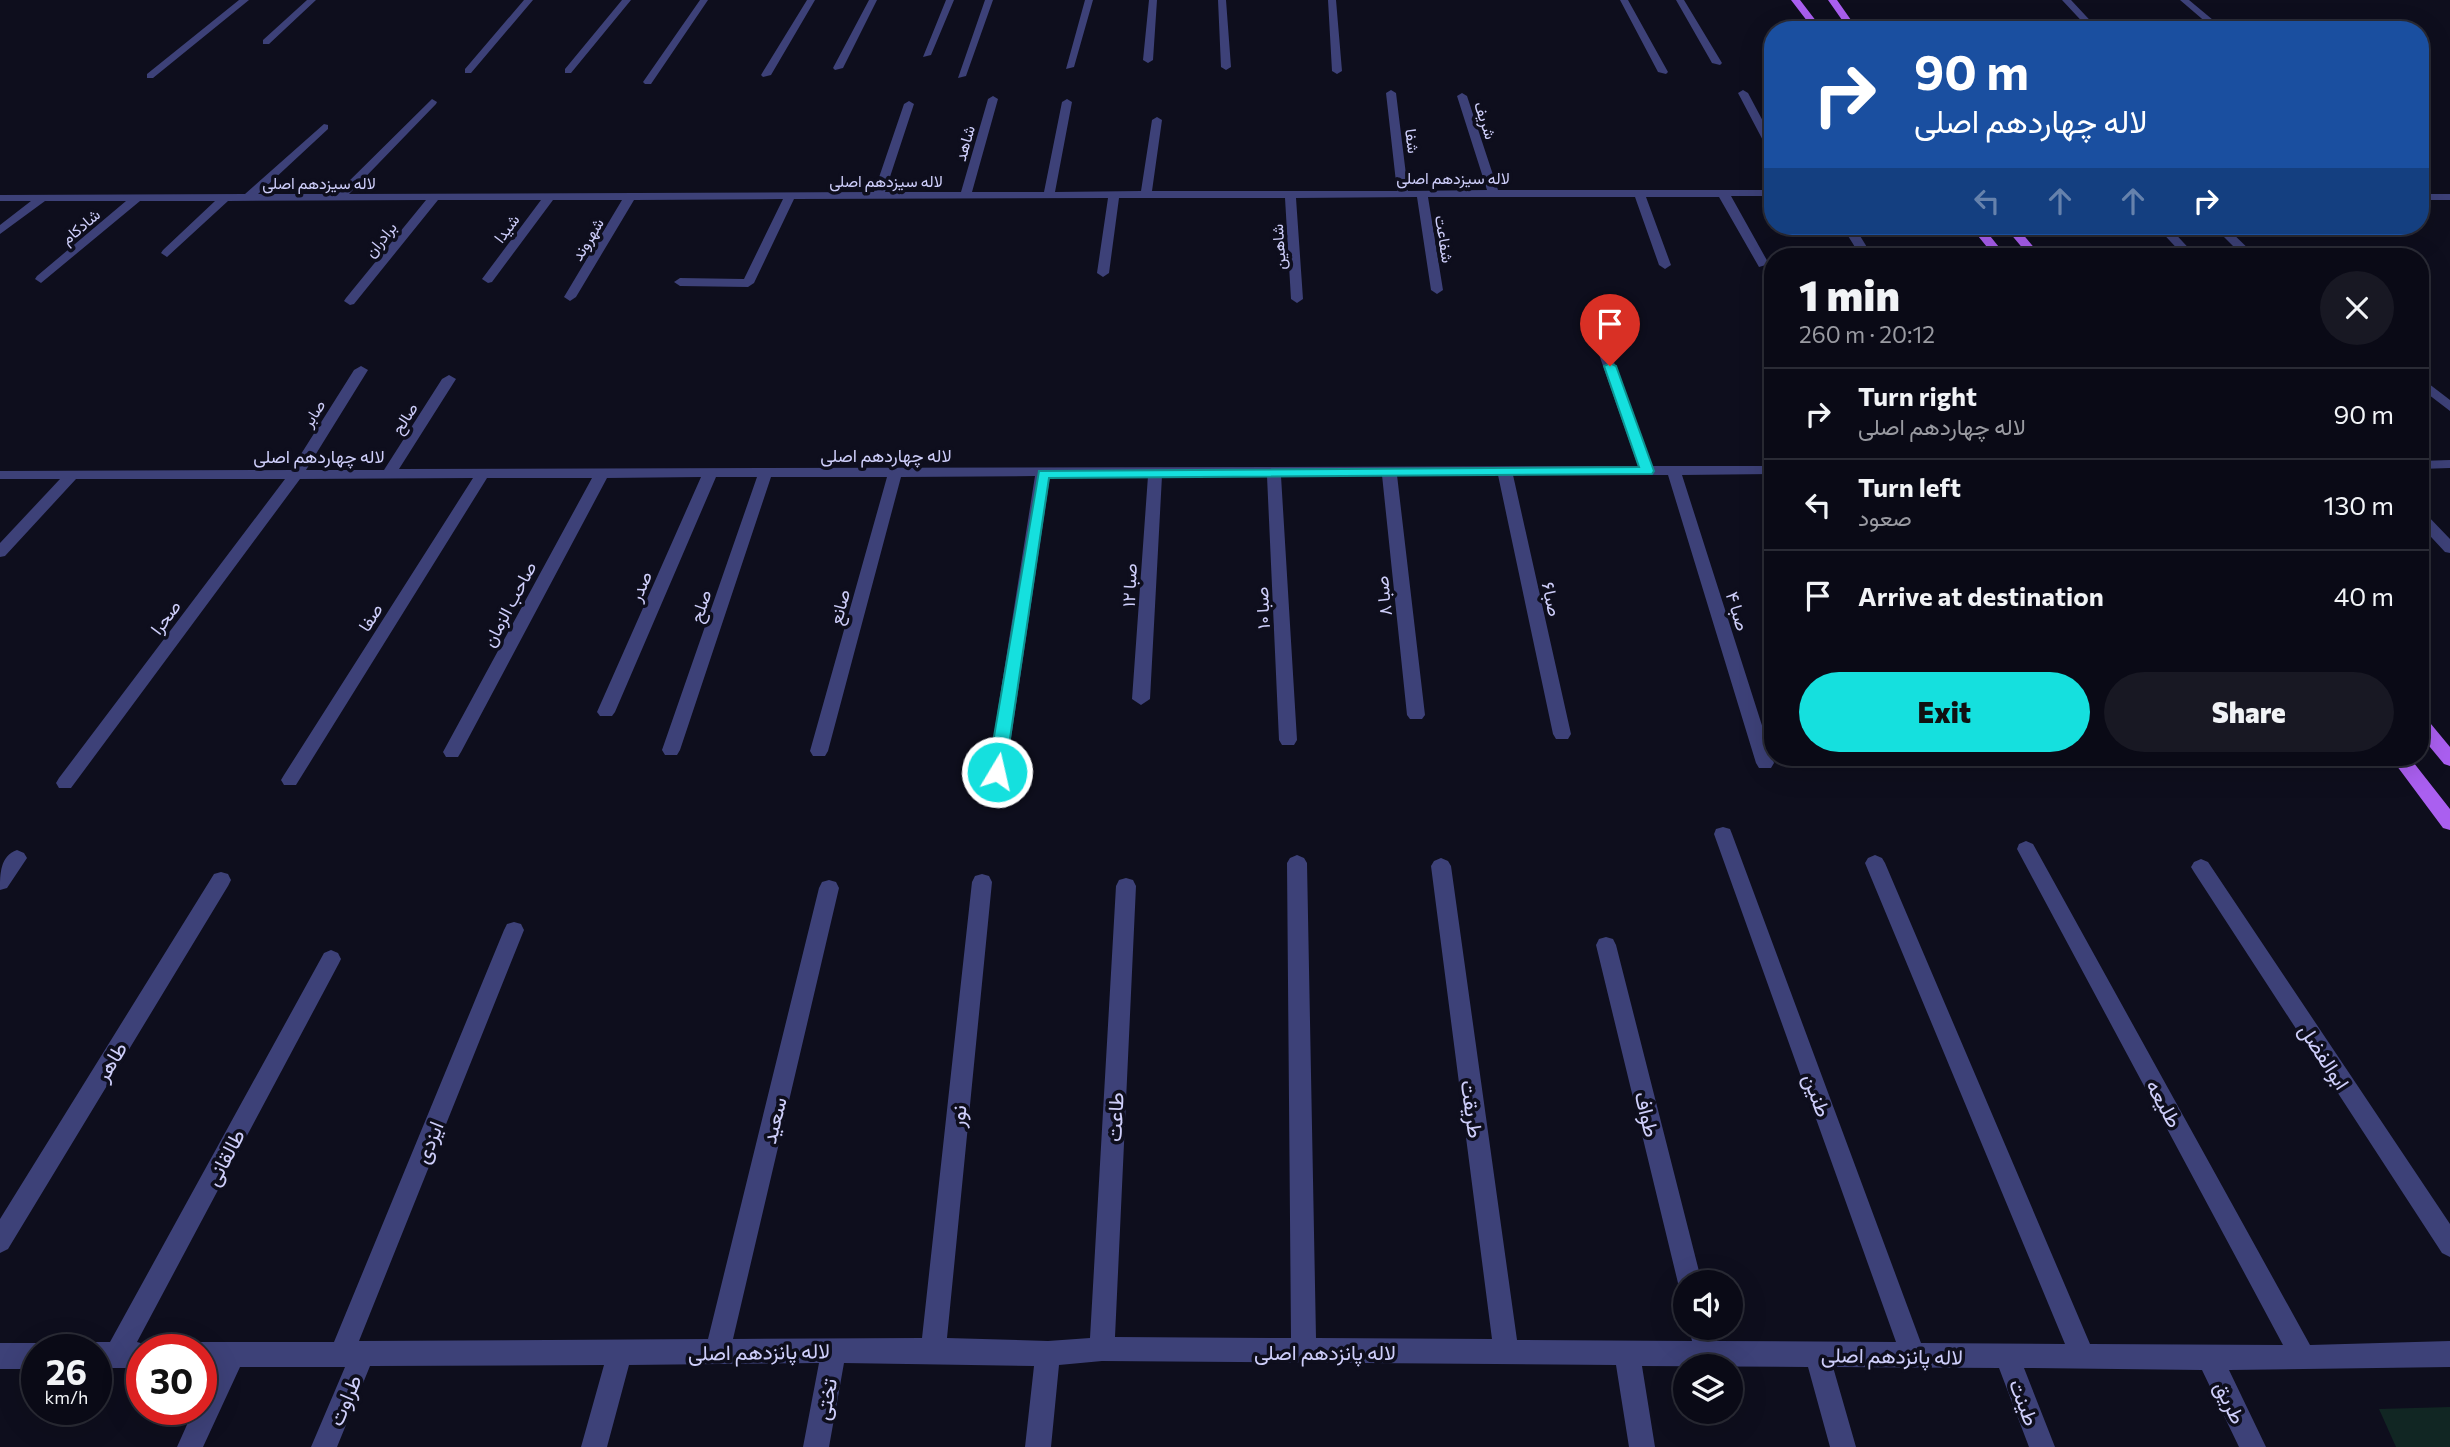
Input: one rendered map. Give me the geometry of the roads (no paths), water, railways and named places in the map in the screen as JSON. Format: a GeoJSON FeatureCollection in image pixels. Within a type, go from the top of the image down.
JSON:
{"type":"FeatureCollection","features":[{"type":"Feature","properties":{"kind":"main road"},"geometry":{"type":"LineString","coordinates":[[1795,0],[1812,21]]}},
{"type":"Feature","properties":{"kind":"main road"},"geometry":{"type":"LineString","coordinates":[[1832,0],[1847,21]]}},
{"type":"Feature","properties":{"kind":"main road"},"geometry":{"type":"LineString","coordinates":[[2429,734],[2450,759]]}},
{"type":"Feature","properties":{"kind":"main road"},"geometry":{"type":"LineString","coordinates":[[2406,766],[2450,822]]}},
{"type":"Feature","properties":{"kind":"street"},"geometry":{"type":"LineString","coordinates":[[150,76],[245,0]]}},
{"type":"Feature","properties":{"kind":"street"},"geometry":{"type":"LineString","coordinates":[[266,43],[312,0]]}},
{"type":"Feature","properties":{"kind":"street"},"geometry":{"type":"LineString","coordinates":[[468,71],[529,0]]}},
{"type":"Feature","properties":{"kind":"street"},"geometry":{"type":"LineString","coordinates":[[568,71],[627,0]]}},
{"type":"Feature","properties":{"kind":"street"},"geometry":{"type":"LineString","coordinates":[[648,82],[704,0]]}},
{"type":"Feature","properties":{"kind":"street"},"geometry":{"type":"LineString","coordinates":[[766,75],[811,0]]}},
{"type":"Feature","properties":{"kind":"street"},"geometry":{"type":"LineString","coordinates":[[838,68],[873,0]]}},
{"type":"Feature","properties":{"kind":"street"},"geometry":{"type":"LineString","coordinates":[[926,55],[950,0]]}},
{"type":"Feature","properties":{"kind":"street"},"geometry":{"type":"LineString","coordinates":[[961,76],[989,0]]}},
{"type":"Feature","properties":{"kind":"street"},"geometry":{"type":"LineString","coordinates":[[1069,68],[1089,0]]}},
{"type":"Feature","properties":{"kind":"street"},"geometry":{"type":"LineString","coordinates":[[1148,60],[1153,0]]}},
{"type":"Feature","properties":{"kind":"street"},"geometry":{"type":"LineString","coordinates":[[1222,0],[1226,66]]}},
{"type":"Feature","properties":{"kind":"street"},"geometry":{"type":"LineString","coordinates":[[1332,0],[1337,71]]}},
{"type":"Feature","properties":{"kind":"street"},"geometry":{"type":"LineString","coordinates":[[1624,0],[1663,72]]}},
{"type":"Feature","properties":{"kind":"street"},"geometry":{"type":"LineString","coordinates":[[1680,0],[1717,63]]}},
{"type":"Feature","properties":{"kind":"street"},"geometry":{"type":"LineString","coordinates":[[2066,0],[2086,21]]}},
{"type":"Feature","properties":{"kind":"street"},"geometry":{"type":"LineString","coordinates":[[2184,0],[2210,21]]}},
{"type":"Feature","properties":{"kind":"street","name":"شفا"},"geometry":{"type":"LineString","coordinates":[[1391,93],[1403,192]]}},
{"type":"Feature","properties":{"kind":"street"},"geometry":{"type":"LineString","coordinates":[[1743,93],[1764,133]]}},
{"type":"Feature","properties":{"kind":"street","name":"شریف"},"geometry":{"type":"LineString","coordinates":[[1462,96],[1493,192]]}},
{"type":"Feature","properties":{"kind":"street","name":"شاهد"},"geometry":{"type":"LineString","coordinates":[[966,195],[993,99]]}},
{"type":"Feature","properties":{"kind":"street"},"geometry":{"type":"LineString","coordinates":[[339,197],[432,102]]}},
{"type":"Feature","properties":{"kind":"street"},"geometry":{"type":"LineString","coordinates":[[1049,195],[1068,102]]}},
{"type":"Feature","properties":{"kind":"street"},"geometry":{"type":"LineString","coordinates":[[878,196],[909,104]]}},
{"type":"Feature","properties":{"kind":"street"},"geometry":{"type":"LineString","coordinates":[[1146,195],[1157,120]]}},
{"type":"Feature","properties":{"kind":"street"},"geometry":{"type":"LineString","coordinates":[[248,197],[324,127]]}},
{"type":"Feature","properties":{"kind":"street","name":"شفاعت"},"geometry":{"type":"LineString","coordinates":[[1422,192],[1437,290]]}},
{"type":"Feature","properties":{"kind":"street"},"geometry":{"type":"LineString","coordinates":[[1639,193],[1665,265]]}},
{"type":"Feature","properties":{"kind":"street"},"geometry":{"type":"LineString","coordinates":[[1723,193],[1763,264]]}},
{"type":"Feature","properties":{"kind":"street","name":"لاله سیزدهم اصلی"},"geometry":{"type":"LineString","coordinates":[[0,198],[1764,193]]}},
{"type":"Feature","properties":{"kind":"street","name":"شاهین"},"geometry":{"type":"LineString","coordinates":[[1290,194],[1297,299]]}},
{"type":"Feature","properties":{"kind":"street"},"geometry":{"type":"LineString","coordinates":[[1103,273],[1114,195]]}},
{"type":"Feature","properties":{"kind":"street","name":"شهروند"},"geometry":{"type":"LineString","coordinates":[[570,297],[630,196]]}},
{"type":"Feature","properties":{"kind":"street"},"geometry":{"type":"LineString","coordinates":[[680,282],[748,283],[790,196]]}},
{"type":"Feature","properties":{"kind":"street"},"geometry":{"type":"LineString","coordinates":[[167,253],[225,197]]}},
{"type":"Feature","properties":{"kind":"street","name":"برادران"},"geometry":{"type":"LineString","coordinates":[[350,301],[435,197]]}},
{"type":"Feature","properties":{"kind":"street","name":"شیدا"},"geometry":{"type":"LineString","coordinates":[[488,279],[549,197]]}},
{"type":"Feature","properties":{"kind":"street"},"geometry":{"type":"LineString","coordinates":[[2429,197],[2450,197]]}},
{"type":"Feature","properties":{"kind":"street"},"geometry":{"type":"LineString","coordinates":[[0,231],[41,198]]}},
{"type":"Feature","properties":{"kind":"street","name":"شادکام"},"geometry":{"type":"LineString","coordinates":[[41,279],[138,198]]}},
{"type":"Feature","properties":{"kind":"street"},"geometry":{"type":"LineString","coordinates":[[2170,235],[2183,248]]}},
{"type":"Feature","properties":{"kind":"street"},"geometry":{"type":"LineString","coordinates":[[2228,235],[2242,248]]}},
{"type":"Feature","properties":{"kind":"street"},"geometry":{"type":"LineString","coordinates":[[1601,340],[1647,471]]}},
{"type":"Feature","properties":{"kind":"street","name":"صابر"},"geometry":{"type":"LineString","coordinates":[[295,475],[361,370]]}},
{"type":"Feature","properties":{"kind":"street","name":"صالح"},"geometry":{"type":"LineString","coordinates":[[387,475],[449,379]]}},
{"type":"Feature","properties":{"kind":"street"},"geometry":{"type":"LineString","coordinates":[[2429,390],[2450,407]]}},
{"type":"Feature","properties":{"kind":"street"},"geometry":{"type":"LineString","coordinates":[[2429,465],[2450,464]]}},
{"type":"Feature","properties":{"kind":"street","name":"لاله چهاردهم اصلی"},"geometry":{"type":"LineString","coordinates":[[0,475],[1274,474],[1764,470]]}},
{"type":"Feature","properties":{"kind":"street","name":"صبا ۴"},"geometry":{"type":"LineString","coordinates":[[1674,471],[1764,760]]}},
{"type":"Feature","properties":{"kind":"street","name":"صبا۶"},"geometry":{"type":"LineString","coordinates":[[1505,472],[1562,734]]}},
{"type":"Feature","properties":{"kind":"street","name":"صبا ۸"},"geometry":{"type":"LineString","coordinates":[[1389,473],[1416,715]]}},
{"type":"Feature","properties":{"kind":"street","name":"صدر"},"geometry":{"type":"LineString","coordinates":[[606,712],[710,474]]}},
{"type":"Feature","properties":{"kind":"street","name":"صلح"},"geometry":{"type":"LineString","coordinates":[[671,750],[765,474]]}},
{"type":"Feature","properties":{"kind":"street","name":"صانع"},"geometry":{"type":"LineString","coordinates":[[819,751],[895,474]]}},
{"type":"Feature","properties":{"kind":"street"},"geometry":{"type":"LineString","coordinates":[[997,772],[1043,474]]}},
{"type":"Feature","properties":{"kind":"street","name":"صبا ۱۲"},"geometry":{"type":"LineString","coordinates":[[1141,699],[1155,474]]}},
{"type":"Feature","properties":{"kind":"street","name":"صبا ۱۰"},"geometry":{"type":"LineString","coordinates":[[1274,474],[1288,740]]}},
{"type":"Feature","properties":{"kind":"street"},"geometry":{"type":"LineString","coordinates":[[0,552],[72,475]]}},
{"type":"Feature","properties":{"kind":"street","name":"صحرا"},"geometry":{"type":"LineString","coordinates":[[65,783],[295,475]]}},
{"type":"Feature","properties":{"kind":"street","name":"صفا"},"geometry":{"type":"LineString","coordinates":[[290,780],[482,475]]}},
{"type":"Feature","properties":{"kind":"street","name":"صاحب الزمان"},"geometry":{"type":"LineString","coordinates":[[452,752],[601,475]]}},
{"type":"Feature","properties":{"kind":"street"},"geometry":{"type":"LineString","coordinates":[[2429,526],[2450,548]]}},
{"type":"Feature","properties":{"kind":"street","name":"طنین"},"geometry":{"type":"LineString","coordinates":[[1723,834],[1913,1355]]}},
{"type":"Feature","properties":{"kind":"street","name":"طلیعه"},"geometry":{"type":"LineString","coordinates":[[2026,849],[2303,1358]]}},
{"type":"Feature","properties":{"kind":"street"},"geometry":{"type":"LineString","coordinates":[[0,882],[18,858]]}},
{"type":"Feature","properties":{"kind":"street"},"geometry":{"type":"LineString","coordinates":[[1297,863],[1304,1350]]}},
{"type":"Feature","properties":{"kind":"street"},"geometry":{"type":"LineString","coordinates":[[1875,863],[2083,1357]]}},
{"type":"Feature","properties":{"kind":"street","name":"طریقت"},"geometry":{"type":"LineString","coordinates":[[1441,866],[1506,1352]]}},
{"type":"Feature","properties":{"kind":"street","name":"ابوالفضل"},"geometry":{"type":"LineString","coordinates":[[2201,867],[2450,1245]]}},
{"type":"Feature","properties":{"kind":"street","name":"طاهر"},"geometry":{"type":"LineString","coordinates":[[0,1241],[221,880]]}},
{"type":"Feature","properties":{"kind":"street","name":"نور"},"geometry":{"type":"LineString","coordinates":[[933,1350],[982,882]]}},
{"type":"Feature","properties":{"kind":"street","name":"طاعت"},"geometry":{"type":"LineString","coordinates":[[1102,1349],[1126,886]]}},
{"type":"Feature","properties":{"kind":"street","name":"سعید"},"geometry":{"type":"LineString","coordinates":[[717,1352],[829,888]]}},
{"type":"Feature","properties":{"kind":"street","name":"ایزدی"},"geometry":{"type":"LineString","coordinates":[[352,1354],[514,930]]}},
{"type":"Feature","properties":{"kind":"street","name":"طواف"},"geometry":{"type":"LineString","coordinates":[[1606,945],[1687,1270]]}},
{"type":"Feature","properties":{"kind":"street","name":"طالقانی"},"geometry":{"type":"LineString","coordinates":[[118,1355],[331,959]]}},
{"type":"Feature","properties":{"kind":"street"},"geometry":{"type":"LineString","coordinates":[[1704,1340],[1707,1353]]}},
{"type":"Feature","properties":{"kind":"street","name":"لاله پانزدهم اصلی"},"geometry":{"type":"LineString","coordinates":[[217,1354],[933,1350],[1048,1354],[1102,1349],[2303,1358],[2450,1354]]}},
{"type":"Feature","properties":{"kind":"street","name":"تختی"},"geometry":{"type":"LineString","coordinates":[[816,1447],[834,1350]]}},
{"type":"Feature","properties":{"kind":"street"},"geometry":{"type":"LineString","coordinates":[[594,1447],[620,1352]]}},
{"type":"Feature","properties":{"kind":"street"},"geometry":{"type":"LineString","coordinates":[[1627,1353],[1642,1447]]}},
{"type":"Feature","properties":{"kind":"street"},"geometry":{"type":"LineString","coordinates":[[190,1447],[233,1354]]}},
{"type":"Feature","properties":{"kind":"street","name":"طراوت"},"geometry":{"type":"LineString","coordinates":[[324,1447],[352,1354]]}},
{"type":"Feature","properties":{"kind":"street"},"geometry":{"type":"LineString","coordinates":[[1038,1447],[1048,1354]]}},
{"type":"Feature","properties":{"kind":"street"},"geometry":{"type":"LineString","coordinates":[[1817,1354],[1843,1447]]}},
{"type":"Feature","properties":{"kind":"street"},"geometry":{"type":"LineString","coordinates":[[0,1356],[21,1356]]}},
{"type":"Feature","properties":{"kind":"street","name":"طینت"},"geometry":{"type":"LineString","coordinates":[[2007,1356],[2042,1447]]}},
{"type":"Feature","properties":{"kind":"street","name":"طریق"},"geometry":{"type":"LineString","coordinates":[[2209,1357],[2253,1447]]}}]}
